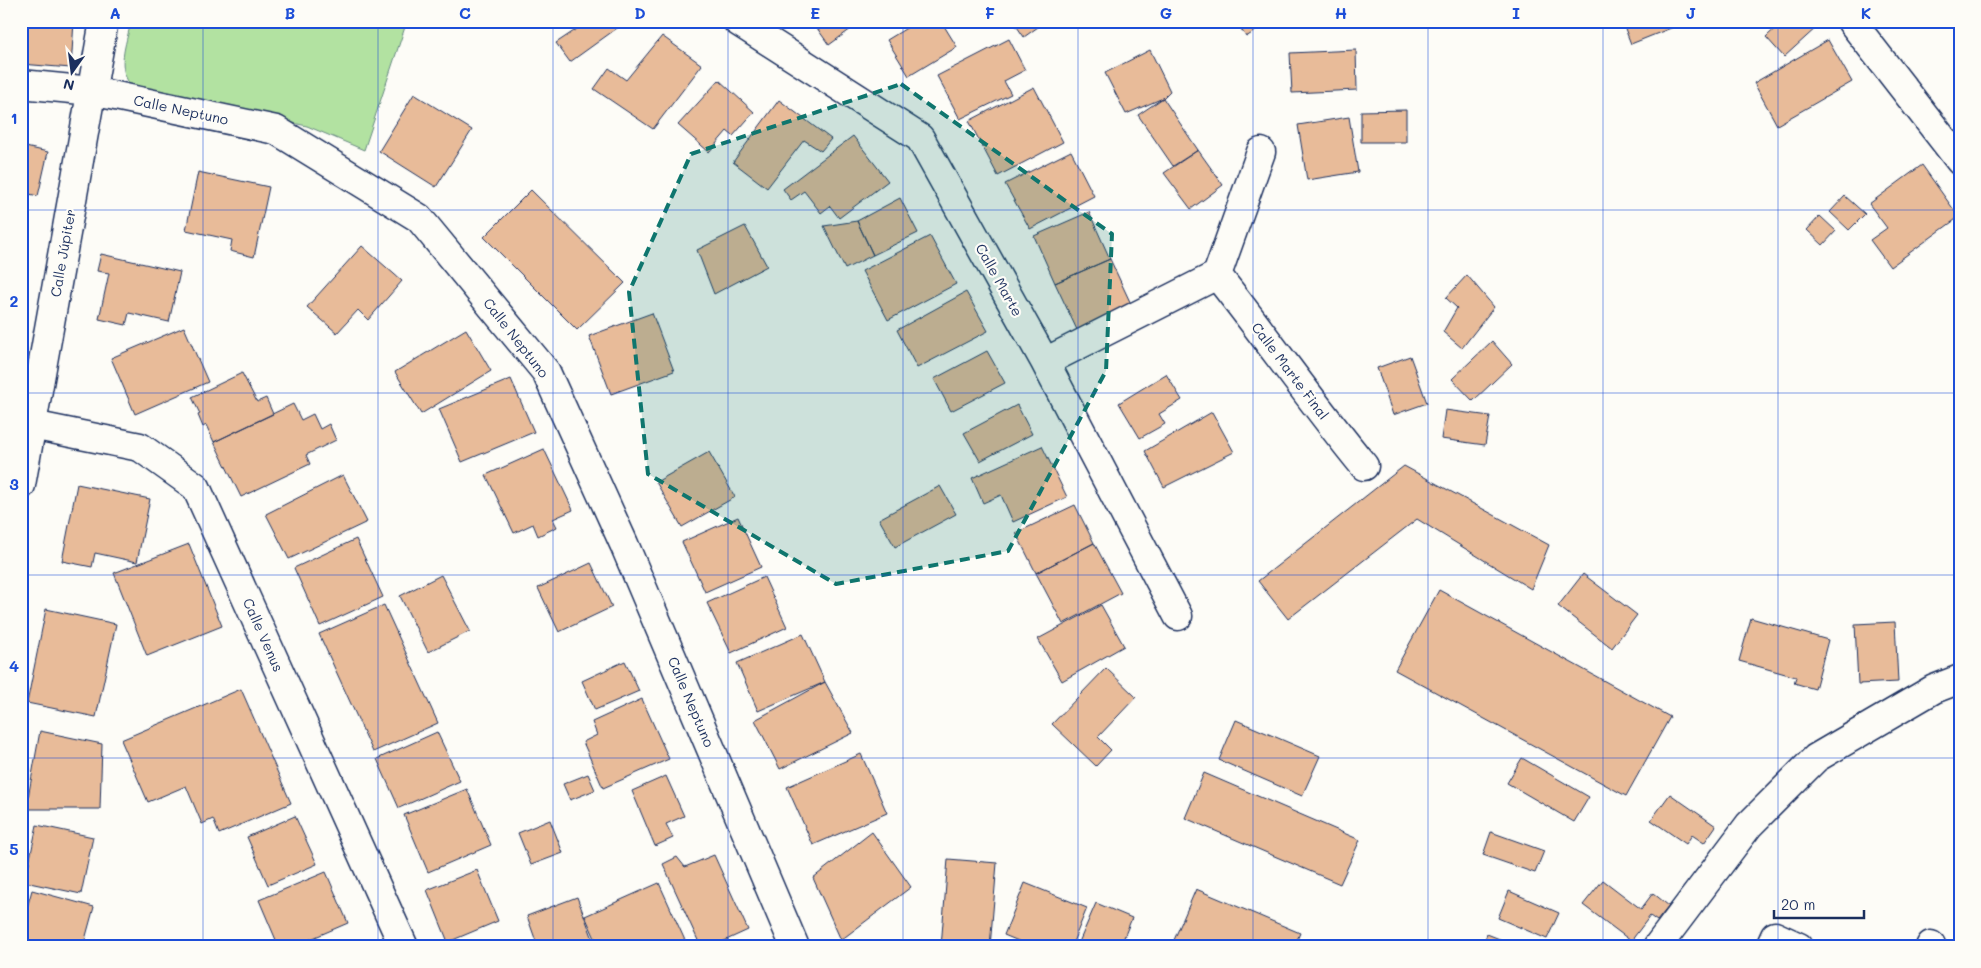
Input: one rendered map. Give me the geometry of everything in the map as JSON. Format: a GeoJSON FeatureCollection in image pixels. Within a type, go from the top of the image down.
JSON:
{"type":"FeatureCollection","features":[{"type":"Feature","properties":{"kind":"street","name":"Calle Júpiter"},"geometry":{"type":"LineString","coordinates":[[21,485],[104,21]]}},
{"type":"Feature","properties":{"kind":"street","name":"Calle Marte"},"geometry":{"type":"LineString","coordinates":[[737,21],[920,138],[1045,362],[1178,616]]}},
{"type":"Feature","properties":{"kind":"street"},"geometry":{"type":"LineString","coordinates":[[1851,21],[1960,161]]}},
{"type":"Feature","properties":{"kind":"street","name":"Calle Neptuno"},"geometry":{"type":"LineString","coordinates":[[21,84],[92,91],[276,130],[419,218],[546,372],[624,544],[795,947]]}},
{"type":"Feature","properties":{"kind":"street"},"geometry":{"type":"LineString","coordinates":[[1045,362],[1216,275],[1261,152]]}},
{"type":"Feature","properties":{"kind":"street","name":"Calle Marte Final"},"geometry":{"type":"LineString","coordinates":[[1216,275],[1274,348],[1318,411],[1364,466]]}},
{"type":"Feature","properties":{"kind":"street","name":"Calle Venus"},"geometry":{"type":"LineString","coordinates":[[32,424],[140,447],[196,487],[404,947]]}},
{"type":"Feature","properties":{"kind":"street"},"geometry":{"type":"LineString","coordinates":[[1658,947],[1749,825],[1816,758],[1934,689],[1960,680]]}},
{"type":"Feature","properties":{"kind":"street"},"geometry":{"type":"LineString","coordinates":[[1770,947],[1775,936],[1799,947]]}},
{"type":"Feature","properties":{"kind":"highlighted area"},"geometry":{"type":"Polygon","coordinates":[[[901,84],[1112,234],[1106,371],[1008,551],[836,584],[648,474],[629,292],[691,154],[901,84]]]}},
{"type":"Feature","properties":{"kind":"green space"},"geometry":{"type":"Polygon","coordinates":[[[131,21],[407,21],[364,150],[307,126],[133,88],[124,73],[123,65],[123,56],[131,21]]]}},
{"type":"Feature","properties":{"kind":"building"},"geometry":{"type":"Polygon","coordinates":[[[21,21],[74,21],[71,68],[21,64],[21,21]]]}},
{"type":"Feature","properties":{"kind":"building"},"geometry":{"type":"Polygon","coordinates":[[[571,21],[627,21],[570,62],[556,43],[577,29],[571,21]]]}},
{"type":"Feature","properties":{"kind":"building"},"geometry":{"type":"Polygon","coordinates":[[[812,21],[862,21],[829,45],[812,21]]]}},
{"type":"Feature","properties":{"kind":"building"},"geometry":{"type":"Polygon","coordinates":[[[918,21],[941,21],[957,47],[909,76],[887,40],[918,21]]]}},
{"type":"Feature","properties":{"kind":"building"},"geometry":{"type":"Polygon","coordinates":[[[1013,21],[1045,21],[1045,22],[1024,37],[1013,21]]]}},
{"type":"Feature","properties":{"kind":"building"},"geometry":{"type":"Polygon","coordinates":[[[1236,21],[1271,21],[1246,37],[1236,21]]]}},
{"type":"Feature","properties":{"kind":"building"},"geometry":{"type":"Polygon","coordinates":[[[1622,21],[1680,21],[1681,24],[1631,44],[1622,21]]]}},
{"type":"Feature","properties":{"kind":"building"},"geometry":{"type":"Polygon","coordinates":[[[1783,21],[1812,21],[1817,27],[1784,57],[1766,37],[1783,21]]]}},
{"type":"Feature","properties":{"kind":"building"},"geometry":{"type":"Polygon","coordinates":[[[662,36],[702,65],[653,129],[594,89],[609,68],[626,80],[662,36]]]}},
{"type":"Feature","properties":{"kind":"building"},"geometry":{"type":"Polygon","coordinates":[[[1009,39],[1025,70],[1004,81],[1011,94],[960,119],[937,76],[1009,39]]]}},
{"type":"Feature","properties":{"kind":"building"},"geometry":{"type":"Polygon","coordinates":[[[1828,40],[1852,82],[1777,125],[1754,83],[1828,40]]]}},
{"type":"Feature","properties":{"kind":"building"},"geometry":{"type":"Polygon","coordinates":[[[1150,50],[1170,91],[1163,98],[1126,114],[1105,73],[1150,50]]]}},
{"type":"Feature","properties":{"kind":"building"},"geometry":{"type":"Polygon","coordinates":[[[1356,50],[1357,90],[1292,93],[1290,53],[1356,50]]]}},
{"type":"Feature","properties":{"kind":"building"},"geometry":{"type":"Polygon","coordinates":[[[719,80],[754,112],[733,136],[727,131],[709,152],[678,125],[719,80]]]}},
{"type":"Feature","properties":{"kind":"building"},"geometry":{"type":"Polygon","coordinates":[[[1034,87],[1063,142],[998,176],[969,121],[1034,87]]]}},
{"type":"Feature","properties":{"kind":"building"},"geometry":{"type":"Polygon","coordinates":[[[414,94],[472,130],[436,187],[379,151],[414,94]]]}},
{"type":"Feature","properties":{"kind":"building"},"geometry":{"type":"Polygon","coordinates":[[[1163,98],[1198,150],[1173,166],[1138,115],[1163,98]]]}},
{"type":"Feature","properties":{"kind":"building"},"geometry":{"type":"Polygon","coordinates":[[[779,100],[831,139],[821,151],[804,140],[767,188],[733,162],[779,100]]]}},
{"type":"Feature","properties":{"kind":"building"},"geometry":{"type":"Polygon","coordinates":[[[1406,110],[1406,142],[1361,142],[1361,111],[1406,110]]]}},
{"type":"Feature","properties":{"kind":"building"},"geometry":{"type":"Polygon","coordinates":[[[1349,117],[1358,172],[1307,180],[1298,125],[1349,117]]]}},
{"type":"Feature","properties":{"kind":"building"},"geometry":{"type":"Polygon","coordinates":[[[853,136],[888,181],[839,218],[830,206],[821,213],[804,191],[791,200],[783,189],[853,136]]]}},
{"type":"Feature","properties":{"kind":"building"},"geometry":{"type":"Polygon","coordinates":[[[21,146],[48,152],[38,196],[21,192],[21,146]]]}},
{"type":"Feature","properties":{"kind":"building"},"geometry":{"type":"Polygon","coordinates":[[[1198,150],[1223,185],[1191,209],[1164,173],[1198,150]]]}},
{"type":"Feature","properties":{"kind":"building"},"geometry":{"type":"Polygon","coordinates":[[[1071,151],[1094,196],[1030,229],[1005,184],[1071,151]]]}},
{"type":"Feature","properties":{"kind":"building"},"geometry":{"type":"Polygon","coordinates":[[[1922,165],[1959,217],[1890,267],[1870,240],[1887,228],[1869,204],[1922,165]]]}},
{"type":"Feature","properties":{"kind":"building"},"geometry":{"type":"Polygon","coordinates":[[[198,172],[269,187],[254,257],[230,251],[232,240],[186,230],[198,172]]]}},
{"type":"Feature","properties":{"kind":"building"},"geometry":{"type":"Polygon","coordinates":[[[531,190],[625,283],[577,330],[484,237],[531,190]]]}},
{"type":"Feature","properties":{"kind":"building"},"geometry":{"type":"Polygon","coordinates":[[[1845,196],[1865,214],[1849,230],[1830,212],[1845,196]]]}},
{"type":"Feature","properties":{"kind":"building"},"geometry":{"type":"Polygon","coordinates":[[[900,198],[918,233],[873,255],[857,221],[900,198]]]}},
{"type":"Feature","properties":{"kind":"building"},"geometry":{"type":"Polygon","coordinates":[[[1089,212],[1110,259],[1055,283],[1034,236],[1089,212]]]}},
{"type":"Feature","properties":{"kind":"building"},"geometry":{"type":"Polygon","coordinates":[[[1820,216],[1836,231],[1823,245],[1807,230],[1820,216]]]}},
{"type":"Feature","properties":{"kind":"building"},"geometry":{"type":"Polygon","coordinates":[[[857,221],[873,255],[845,269],[824,226],[857,221]]]}},
{"type":"Feature","properties":{"kind":"building"},"geometry":{"type":"Polygon","coordinates":[[[745,226],[767,266],[714,294],[697,250],[745,226]]]}},
{"type":"Feature","properties":{"kind":"building"},"geometry":{"type":"Polygon","coordinates":[[[930,236],[956,284],[888,320],[862,271],[930,236]]]}},
{"type":"Feature","properties":{"kind":"building"},"geometry":{"type":"Polygon","coordinates":[[[362,246],[402,281],[368,320],[358,310],[337,333],[307,307],[362,246]]]}},
{"type":"Feature","properties":{"kind":"building"},"geometry":{"type":"Polygon","coordinates":[[[101,254],[180,272],[169,322],[129,313],[126,325],[99,319],[109,273],[97,271],[101,254]]]}},
{"type":"Feature","properties":{"kind":"building"},"geometry":{"type":"Polygon","coordinates":[[[1110,259],[1131,304],[1078,332],[1055,283],[1110,259]]]}},
{"type":"Feature","properties":{"kind":"building"},"geometry":{"type":"Polygon","coordinates":[[[21,267],[25,268],[21,294],[21,267]]]}},
{"type":"Feature","properties":{"kind":"building"},"geometry":{"type":"Polygon","coordinates":[[[1467,275],[1494,307],[1462,348],[1443,332],[1457,308],[1446,298],[1467,275]]]}},
{"type":"Feature","properties":{"kind":"building"},"geometry":{"type":"Polygon","coordinates":[[[966,292],[988,331],[917,368],[897,330],[966,292]]]}},
{"type":"Feature","properties":{"kind":"building"},"geometry":{"type":"Polygon","coordinates":[[[652,313],[674,371],[611,394],[589,336],[652,313]]]}},
{"type":"Feature","properties":{"kind":"building"},"geometry":{"type":"Polygon","coordinates":[[[184,327],[208,382],[135,414],[111,358],[184,327]]]}},
{"type":"Feature","properties":{"kind":"building"},"geometry":{"type":"Polygon","coordinates":[[[466,329],[491,371],[421,414],[395,372],[466,329]]]}},
{"type":"Feature","properties":{"kind":"building"},"geometry":{"type":"Polygon","coordinates":[[[1492,341],[1512,364],[1473,401],[1452,379],[1492,341]]]}},
{"type":"Feature","properties":{"kind":"building"},"geometry":{"type":"Polygon","coordinates":[[[987,351],[1005,383],[951,411],[934,379],[987,351]]]}},
{"type":"Feature","properties":{"kind":"building"},"geometry":{"type":"Polygon","coordinates":[[[1410,356],[1427,403],[1393,415],[1377,368],[1410,356]]]}},
{"type":"Feature","properties":{"kind":"building"},"geometry":{"type":"Polygon","coordinates":[[[242,373],[257,402],[266,398],[273,414],[214,442],[206,425],[203,427],[198,415],[200,414],[192,397],[242,373]]]}},
{"type":"Feature","properties":{"kind":"building"},"geometry":{"type":"Polygon","coordinates":[[[1166,374],[1182,400],[1159,414],[1165,424],[1140,438],[1119,403],[1166,374]]]}},
{"type":"Feature","properties":{"kind":"building"},"geometry":{"type":"Polygon","coordinates":[[[511,379],[534,432],[462,462],[439,409],[511,379]]]}},
{"type":"Feature","properties":{"kind":"building"},"geometry":{"type":"Polygon","coordinates":[[[293,404],[301,420],[313,414],[320,429],[329,424],[336,440],[306,455],[310,464],[241,497],[214,442],[293,404]]]}},
{"type":"Feature","properties":{"kind":"building"},"geometry":{"type":"Polygon","coordinates":[[[1017,405],[1032,434],[980,461],[964,433],[1017,405]]]}},
{"type":"Feature","properties":{"kind":"building"},"geometry":{"type":"Polygon","coordinates":[[[1445,410],[1490,416],[1485,445],[1441,439],[1445,410]]]}},
{"type":"Feature","properties":{"kind":"building"},"geometry":{"type":"Polygon","coordinates":[[[1212,412],[1234,452],[1164,487],[1145,451],[1212,412]]]}},
{"type":"Feature","properties":{"kind":"building"},"geometry":{"type":"Polygon","coordinates":[[[1042,446],[1067,497],[1013,522],[1001,495],[983,503],[972,478],[1042,446]]]}},
{"type":"Feature","properties":{"kind":"building"},"geometry":{"type":"Polygon","coordinates":[[[544,449],[573,510],[553,519],[557,527],[538,536],[533,524],[514,533],[486,475],[544,449]]]}},
{"type":"Feature","properties":{"kind":"building"},"geometry":{"type":"Polygon","coordinates":[[[709,452],[735,497],[682,527],[656,482],[709,452]]]}},
{"type":"Feature","properties":{"kind":"building"},"geometry":{"type":"Polygon","coordinates":[[[1404,466],[1549,545],[1531,589],[1417,519],[1288,619],[1258,581],[1404,466]]]}},
{"type":"Feature","properties":{"kind":"building"},"geometry":{"type":"Polygon","coordinates":[[[343,475],[367,522],[289,559],[266,514],[343,475]]]}},
{"type":"Feature","properties":{"kind":"building"},"geometry":{"type":"Polygon","coordinates":[[[77,484],[150,499],[137,562],[95,553],[92,567],[62,561],[77,484]]]}},
{"type":"Feature","properties":{"kind":"building"},"geometry":{"type":"Polygon","coordinates":[[[940,486],[956,514],[895,547],[879,519],[940,486]]]}},
{"type":"Feature","properties":{"kind":"building"},"geometry":{"type":"Polygon","coordinates":[[[1075,505],[1094,543],[1036,573],[1016,533],[1075,505]]]}},
{"type":"Feature","properties":{"kind":"building"},"geometry":{"type":"Polygon","coordinates":[[[738,517],[761,567],[705,592],[682,542],[738,517]]]}},
{"type":"Feature","properties":{"kind":"building"},"geometry":{"type":"Polygon","coordinates":[[[356,539],[383,597],[320,626],[294,568],[356,539]]]}},
{"type":"Feature","properties":{"kind":"building"},"geometry":{"type":"Polygon","coordinates":[[[1094,543],[1121,593],[1063,624],[1036,573],[1094,543]]]}},
{"type":"Feature","properties":{"kind":"building"},"geometry":{"type":"Polygon","coordinates":[[[189,544],[222,626],[147,656],[114,573],[189,544]]]}},
{"type":"Feature","properties":{"kind":"building"},"geometry":{"type":"Polygon","coordinates":[[[591,563],[612,607],[559,632],[538,588],[591,563]]]}},
{"type":"Feature","properties":{"kind":"building"},"geometry":{"type":"Polygon","coordinates":[[[1583,574],[1637,615],[1612,648],[1558,606],[1583,574]]]}},
{"type":"Feature","properties":{"kind":"building"},"geometry":{"type":"Polygon","coordinates":[[[441,575],[470,631],[428,652],[400,596],[441,575]]]}},
{"type":"Feature","properties":{"kind":"building"},"geometry":{"type":"Polygon","coordinates":[[[764,577],[787,627],[731,653],[707,603],[764,577]]]}},
{"type":"Feature","properties":{"kind":"building"},"geometry":{"type":"Polygon","coordinates":[[[1439,590],[1670,717],[1626,796],[1395,670],[1439,590]]]}},
{"type":"Feature","properties":{"kind":"building"},"geometry":{"type":"Polygon","coordinates":[[[384,605],[438,723],[373,752],[319,634],[384,605]]]}},
{"type":"Feature","properties":{"kind":"building"},"geometry":{"type":"Polygon","coordinates":[[[1101,605],[1124,646],[1062,681],[1038,639],[1101,605]]]}},
{"type":"Feature","properties":{"kind":"building"},"geometry":{"type":"Polygon","coordinates":[[[46,609],[116,624],[96,717],[27,703],[46,609]]]}},
{"type":"Feature","properties":{"kind":"building"},"geometry":{"type":"Polygon","coordinates":[[[1751,618],[1828,640],[1815,689],[1794,683],[1796,677],[1739,661],[1751,618]]]}},
{"type":"Feature","properties":{"kind":"building"},"geometry":{"type":"Polygon","coordinates":[[[1895,622],[1898,682],[1858,684],[1855,624],[1895,622]]]}},
{"type":"Feature","properties":{"kind":"building"},"geometry":{"type":"Polygon","coordinates":[[[803,634],[825,682],[758,711],[737,663],[803,634]]]}},
{"type":"Feature","properties":{"kind":"building"},"geometry":{"type":"Polygon","coordinates":[[[625,661],[639,691],[595,710],[582,681],[625,661]]]}},
{"type":"Feature","properties":{"kind":"building"},"geometry":{"type":"Polygon","coordinates":[[[1106,668],[1136,697],[1098,737],[1111,750],[1096,766],[1052,724],[1106,668]]]}},
{"type":"Feature","properties":{"kind":"building"},"geometry":{"type":"Polygon","coordinates":[[[825,682],[853,733],[780,769],[755,720],[825,682]]]}},
{"type":"Feature","properties":{"kind":"building"},"geometry":{"type":"Polygon","coordinates":[[[241,689],[291,803],[219,834],[213,819],[202,824],[186,786],[148,802],[121,740],[241,689]]]}},
{"type":"Feature","properties":{"kind":"building"},"geometry":{"type":"Polygon","coordinates":[[[642,699],[669,759],[603,788],[583,742],[597,735],[592,722],[642,699]]]}},
{"type":"Feature","properties":{"kind":"building"},"geometry":{"type":"Polygon","coordinates":[[[1236,720],[1320,756],[1302,796],[1219,760],[1236,720]]]}},
{"type":"Feature","properties":{"kind":"building"},"geometry":{"type":"Polygon","coordinates":[[[40,731],[102,744],[100,809],[26,809],[40,731]]]}},
{"type":"Feature","properties":{"kind":"building"},"geometry":{"type":"Polygon","coordinates":[[[437,732],[460,781],[399,808],[377,759],[437,732]]]}},
{"type":"Feature","properties":{"kind":"building"},"geometry":{"type":"Polygon","coordinates":[[[861,754],[887,813],[813,845],[787,787],[861,754]]]}},
{"type":"Feature","properties":{"kind":"building"},"geometry":{"type":"Polygon","coordinates":[[[1522,758],[1589,797],[1574,822],[1507,783],[1522,758]]]}},
{"type":"Feature","properties":{"kind":"building"},"geometry":{"type":"Polygon","coordinates":[[[1204,773],[1360,840],[1340,884],[1185,818],[1204,773]]]}},
{"type":"Feature","properties":{"kind":"building"},"geometry":{"type":"Polygon","coordinates":[[[588,774],[595,790],[570,800],[563,784],[588,774]]]}},
{"type":"Feature","properties":{"kind":"building"},"geometry":{"type":"Polygon","coordinates":[[[666,776],[684,816],[666,824],[673,838],[655,846],[632,791],[666,776]]]}},
{"type":"Feature","properties":{"kind":"building"},"geometry":{"type":"Polygon","coordinates":[[[467,789],[491,845],[428,872],[404,815],[467,789]]]}},
{"type":"Feature","properties":{"kind":"building"},"geometry":{"type":"Polygon","coordinates":[[[1670,794],[1716,826],[1704,843],[1692,835],[1686,844],[1651,820],[1670,794]]]}},
{"type":"Feature","properties":{"kind":"building"},"geometry":{"type":"Polygon","coordinates":[[[295,816],[317,864],[268,885],[247,837],[295,816]]]}},
{"type":"Feature","properties":{"kind":"building"},"geometry":{"type":"Polygon","coordinates":[[[550,820],[563,853],[531,865],[518,833],[550,820]]]}},
{"type":"Feature","properties":{"kind":"building"},"geometry":{"type":"Polygon","coordinates":[[[37,825],[93,837],[81,894],[25,882],[37,825]]]}},
{"type":"Feature","properties":{"kind":"building"},"geometry":{"type":"Polygon","coordinates":[[[872,832],[911,887],[841,940],[813,878],[872,832]]]}},
{"type":"Feature","properties":{"kind":"building"},"geometry":{"type":"Polygon","coordinates":[[[1491,832],[1544,851],[1535,873],[1483,855],[1491,832]]]}},
{"type":"Feature","properties":{"kind":"building"},"geometry":{"type":"Polygon","coordinates":[[[714,855],[748,930],[711,947],[701,947],[663,864],[677,857],[685,867],[714,855]]]}},
{"type":"Feature","properties":{"kind":"building"},"geometry":{"type":"Polygon","coordinates":[[[948,859],[997,863],[990,947],[941,947],[948,859]]]}},
{"type":"Feature","properties":{"kind":"building"},"geometry":{"type":"Polygon","coordinates":[[[477,870],[498,921],[448,942],[427,890],[477,870]]]}},
{"type":"Feature","properties":{"kind":"building"},"geometry":{"type":"Polygon","coordinates":[[[326,872],[348,923],[292,947],[279,947],[259,900],[326,872]]]}},
{"type":"Feature","properties":{"kind":"building"},"geometry":{"type":"Polygon","coordinates":[[[1603,880],[1641,909],[1653,893],[1669,906],[1657,921],[1650,916],[1631,941],[1583,905],[1603,880]]]}},
{"type":"Feature","properties":{"kind":"building"},"geometry":{"type":"Polygon","coordinates":[[[659,883],[688,947],[599,947],[585,916],[659,883]]]}},
{"type":"Feature","properties":{"kind":"building"},"geometry":{"type":"Polygon","coordinates":[[[1025,883],[1087,908],[1071,947],[1033,947],[1004,935],[1025,883]]]}},
{"type":"Feature","properties":{"kind":"building"},"geometry":{"type":"Polygon","coordinates":[[[1196,889],[1300,933],[1294,947],[1171,947],[1196,889]]]}},
{"type":"Feature","properties":{"kind":"building"},"geometry":{"type":"Polygon","coordinates":[[[32,890],[94,907],[83,947],[21,947],[21,929],[32,890]]]}},
{"type":"Feature","properties":{"kind":"building"},"geometry":{"type":"Polygon","coordinates":[[[1509,891],[1559,913],[1547,939],[1498,918],[1509,891]]]}},
{"type":"Feature","properties":{"kind":"building"},"geometry":{"type":"Polygon","coordinates":[[[577,897],[596,947],[538,947],[527,916],[577,897]]]}},
{"type":"Feature","properties":{"kind":"building"},"geometry":{"type":"Polygon","coordinates":[[[1096,903],[1132,918],[1120,947],[1077,947],[1096,903]]]}},
{"type":"Feature","properties":{"kind":"building"},"geometry":{"type":"Polygon","coordinates":[[[1487,934],[1520,947],[1482,947],[1487,934]]]}},
{"type":"Feature","properties":{"kind":"building"},"geometry":{"type":"Polygon","coordinates":[[[1960,934],[1960,947],[1954,947],[1960,934]]]}},
{"type":"Feature","properties":{"kind":"building"},"geometry":{"type":"Polygon","coordinates":[[[1332,942],[1346,947],[1330,947],[1332,942]]]}}]}
